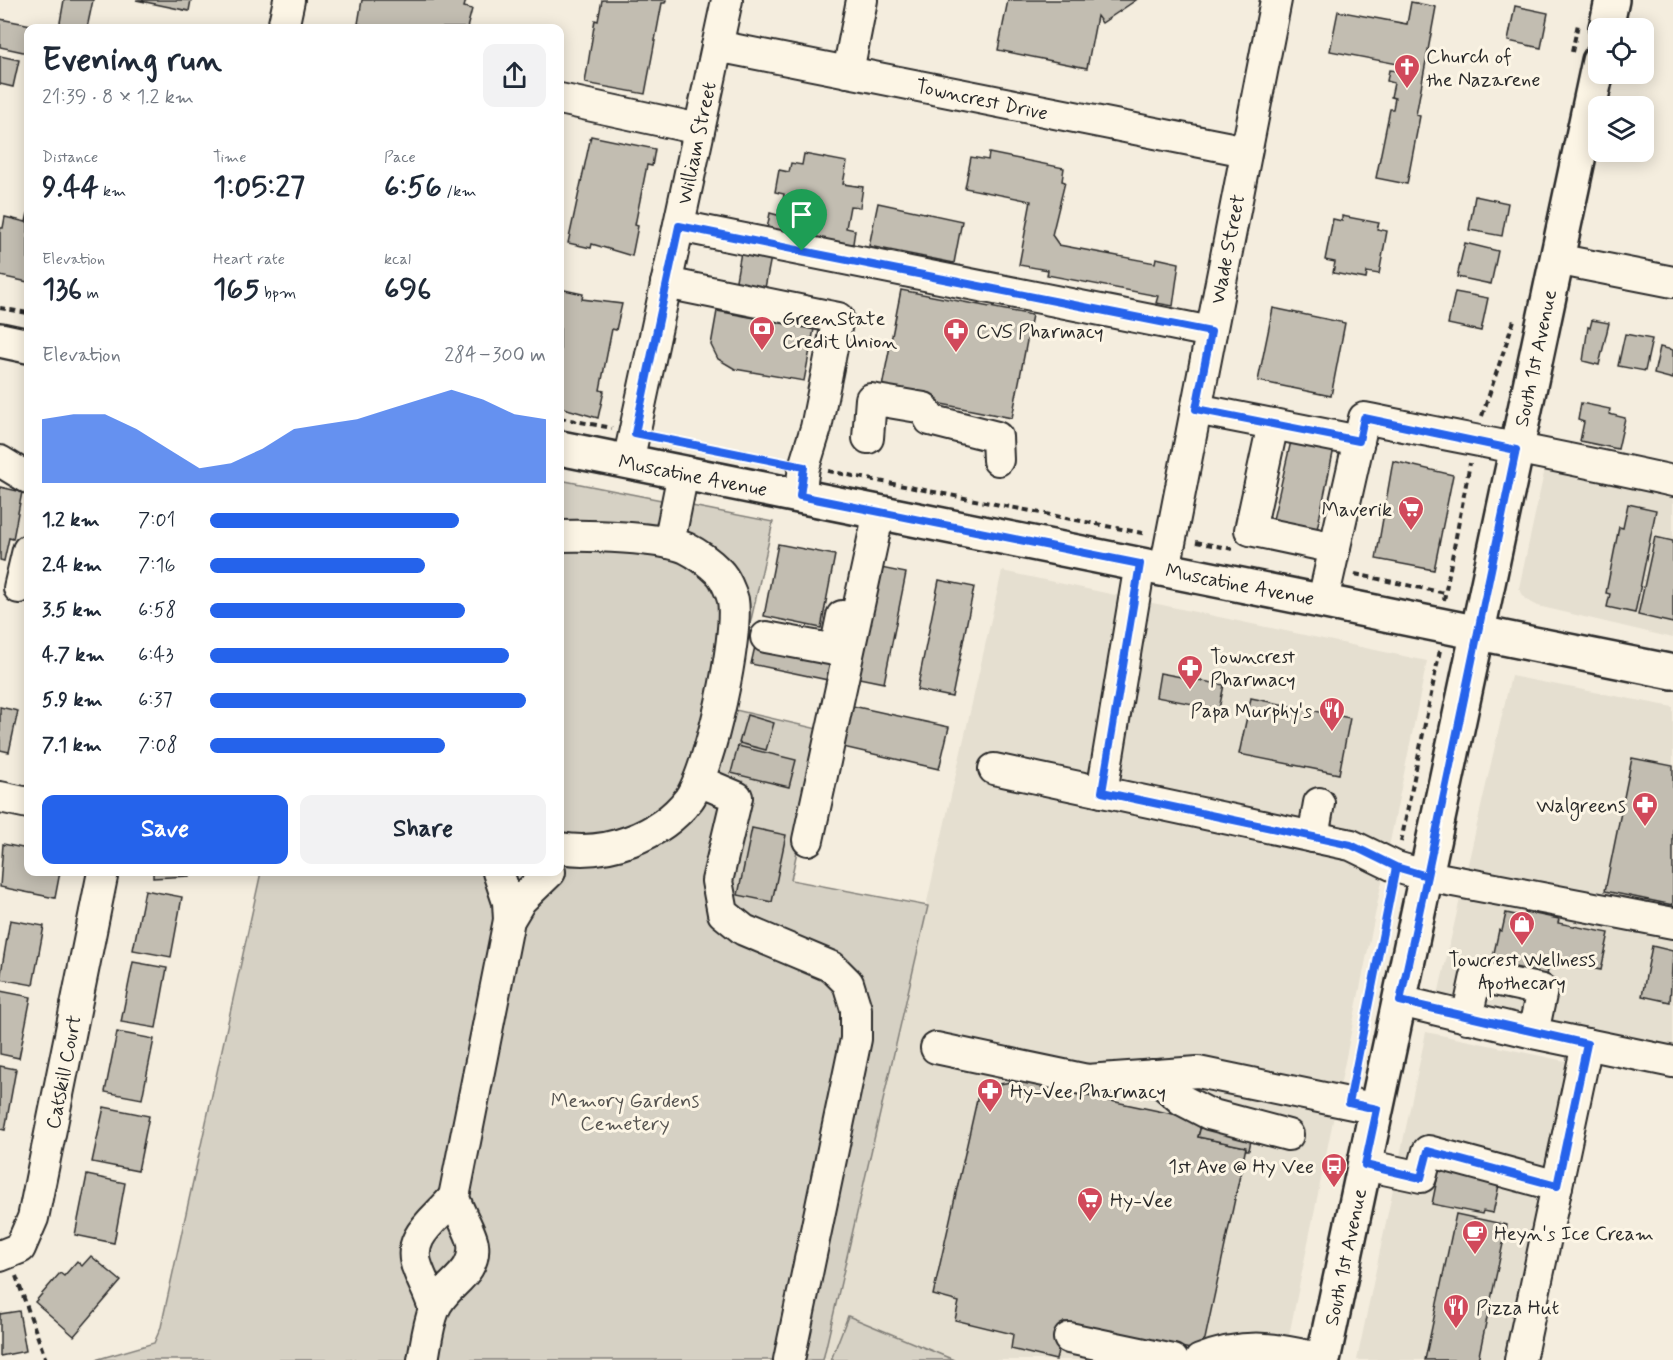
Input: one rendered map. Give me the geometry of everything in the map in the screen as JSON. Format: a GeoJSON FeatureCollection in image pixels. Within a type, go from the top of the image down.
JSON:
{"type":"FeatureCollection","features":[{"type":"Feature","properties":{"kind":"main road"},"geometry":{"type":"LineString","coordinates":[[1598,18],[1612,0]]}},
{"type":"Feature","properties":{"kind":"main road","name":"South 1st Avenue"},"geometry":{"type":"LineString","coordinates":[[1323,1359],[1400,1001],[1411,871],[1478,633],[1556,259],[1585,59]]}},
{"type":"Feature","properties":{"kind":"main road"},"geometry":{"type":"LineString","coordinates":[[0,340],[24,345]]}},
{"type":"Feature","properties":{"kind":"main road","name":"Muscatine Avenue"},"geometry":{"type":"LineString","coordinates":[[564,448],[632,448],[683,473],[802,481],[870,510],[1158,557],[1329,572],[1478,633],[1673,672]]}},
{"type":"Feature","properties":{"kind":"street"},"geometry":{"type":"LineString","coordinates":[[284,24],[289,0]]}},
{"type":"Feature","properties":{"kind":"street","name":"William Street"},"geometry":{"type":"LineString","coordinates":[[632,448],[727,0]]}},
{"type":"Feature","properties":{"kind":"street","name":"Wade Street"},"geometry":{"type":"LineString","coordinates":[[1102,792],[1196,409],[1276,0]]}},
{"type":"Feature","properties":{"kind":"street"},"geometry":{"type":"LineString","coordinates":[[848,72],[859,13]]}},
{"type":"Feature","properties":{"kind":"street","name":"Towncrest Drive"},"geometry":{"type":"LineString","coordinates":[[717,46],[1246,151]]}},
{"type":"Feature","properties":{"kind":"street"},"geometry":{"type":"LineString","coordinates":[[564,100],[699,129]]}},
{"type":"Feature","properties":{"kind":"street"},"geometry":{"type":"LineString","coordinates":[[679,226],[1211,332]]}},
{"type":"Feature","properties":{"kind":"street"},"geometry":{"type":"LineString","coordinates":[[1556,259],[1673,282]]}},
{"type":"Feature","properties":{"kind":"street"},"geometry":{"type":"LineString","coordinates":[[666,283],[838,318],[816,428],[802,481]]}},
{"type":"Feature","properties":{"kind":"street"},"geometry":{"type":"LineString","coordinates":[[868,438],[871,399],[924,408],[930,420],[997,436],[998,460]]}},
{"type":"Feature","properties":{"kind":"street"},"geometry":{"type":"LineString","coordinates":[[1196,409],[1359,441]]}},
{"type":"Feature","properties":{"kind":"street"},"geometry":{"type":"LineString","coordinates":[[1272,424],[1250,530],[1329,572],[1364,418],[1516,450],[1546,452],[1673,481]]}},
{"type":"Feature","properties":{"kind":"street"},"geometry":{"type":"LineString","coordinates":[[0,461],[24,476]]}},
{"type":"Feature","properties":{"kind":"street"},"geometry":{"type":"LineString","coordinates":[[669,543],[683,473]]}},
{"type":"Feature","properties":{"kind":"street"},"geometry":{"type":"LineString","coordinates":[[766,637],[834,650],[855,560],[853,544],[870,510]]}},
{"type":"Feature","properties":{"kind":"street"},"geometry":{"type":"LineString","coordinates":[[808,840],[870,510]]}},
{"type":"Feature","properties":{"kind":"street"},"geometry":{"type":"LineString","coordinates":[[564,536],[669,543],[686,548],[721,574],[732,599],[734,617],[726,674],[699,781],[690,798],[656,827],[639,837],[604,850],[566,855]]}},
{"type":"Feature","properties":{"kind":"street"},"geometry":{"type":"LineString","coordinates":[[19,588],[24,567]]}},
{"type":"Feature","properties":{"kind":"street"},"geometry":{"type":"LineString","coordinates":[[994,769],[1351,845],[1411,871],[1673,923]]}},
{"type":"Feature","properties":{"kind":"street"},"geometry":{"type":"LineString","coordinates":[[699,781],[737,797],[717,881],[723,913],[744,930],[831,968],[848,983],[856,1009],[856,1039],[789,1360]]}},
{"type":"Feature","properties":{"kind":"street"},"geometry":{"type":"LineString","coordinates":[[0,797],[24,802]]}},
{"type":"Feature","properties":{"kind":"street"},"geometry":{"type":"LineString","coordinates":[[1313,837],[1319,803]]}},
{"type":"Feature","properties":{"kind":"street","name":"Catskill Court"},"geometry":{"type":"LineString","coordinates":[[8,1265],[20,1248],[33,1218],[102,876]]}},
{"type":"Feature","properties":{"kind":"street"},"geometry":{"type":"LineString","coordinates":[[423,1360],[434,1309],[443,1295],[467,1272],[473,1258],[473,1243],[458,1214],[454,1197],[509,920],[508,902],[499,876]]}},
{"type":"Feature","properties":{"kind":"street"},"geometry":{"type":"LineString","coordinates":[[509,920],[521,900],[546,876]]}},
{"type":"Feature","properties":{"kind":"street"},"geometry":{"type":"LineString","coordinates":[[1467,1018],[1476,976],[1542,990],[1533,1033]]}},
{"type":"Feature","properties":{"kind":"street"},"geometry":{"type":"LineString","coordinates":[[1400,1001],[1533,1033],[1673,1062]]}},
{"type":"Feature","properties":{"kind":"street"},"geometry":{"type":"LineString","coordinates":[[1520,1360],[1587,1044]]}},
{"type":"Feature","properties":{"kind":"street"},"geometry":{"type":"LineString","coordinates":[[936,1048],[1087,1080],[1198,1072],[1377,1109]]}},
{"type":"Feature","properties":{"kind":"street"},"geometry":{"type":"LineString","coordinates":[[1153,1075],[1182,1100],[1209,1114],[1288,1135]]}},
{"type":"Feature","properties":{"kind":"street"},"geometry":{"type":"LineString","coordinates":[[1365,1165],[1421,1178],[1428,1151],[1557,1186]]}},
{"type":"Feature","properties":{"kind":"street"},"geometry":{"type":"LineString","coordinates":[[434,1309],[429,1291],[417,1268],[414,1247],[420,1233],[454,1197]]}},
{"type":"Feature","properties":{"kind":"street"},"geometry":{"type":"LineString","coordinates":[[1069,1338],[1173,1360]]}},
{"type":"Feature","properties":{"kind":"street"},"geometry":{"type":"LineString","coordinates":[[1200,1360],[1242,1347],[1291,1351],[1323,1359]]}},
{"type":"Feature","properties":{"kind":"path"},"geometry":{"type":"LineString","coordinates":[[1329,572],[1445,593],[1474,441],[1519,306]]}},
{"type":"Feature","properties":{"kind":"path"},"geometry":{"type":"LineString","coordinates":[[0,308],[24,313]]}},
{"type":"Feature","properties":{"kind":"path"},"geometry":{"type":"LineString","coordinates":[[564,420],[632,448],[802,481],[860,476],[1158,557],[1236,549]]}},
{"type":"Feature","properties":{"kind":"path"},"geometry":{"type":"LineString","coordinates":[[1367,1013],[1411,871],[1439,660]]}},
{"type":"Feature","properties":{"kind":"path"},"geometry":{"type":"LineString","coordinates":[[8,1265],[46,1360]]}},
{"type":"Feature","properties":{"kind":"shaded area"},"geometry":{"type":"Polygon","coordinates":[[[1546,464],[1673,491],[1673,638],[1538,606],[1525,599],[1519,588],[1546,464]]]}},
{"type":"Feature","properties":{"kind":"shaded area"},"geometry":{"type":"Polygon","coordinates":[[[1002,571],[1427,661],[1284,1360],[823,1360],[1002,571]]]}},
{"type":"Feature","properties":{"kind":"shaded area"},"geometry":{"type":"Polygon","coordinates":[[[1511,676],[1673,707],[1673,1046],[1438,995],[1511,676]]]}},
{"type":"Feature","properties":{"kind":"shaded area"},"geometry":{"type":"Polygon","coordinates":[[[1426,1032],[1599,1068],[1536,1360],[1357,1360],[1426,1032]]]}},
{"type":"Feature","properties":{"kind":"green space","name":"Memory Gardens Cemetery"},"geometry":{"type":"Polygon","coordinates":[[[564,481],[773,522],[731,709],[822,730],[791,880],[928,906],[823,1360],[95,1360],[154,1343],[161,1327],[260,876],[564,876],[564,481]]]}},
{"type":"Feature","properties":{"kind":"green space"},"geometry":{"type":"Polygon","coordinates":[[[848,1316],[954,1360],[831,1360],[848,1316]]]}},
{"type":"Feature","properties":{"kind":"building"},"geometry":{"type":"Polygon","coordinates":[[[64,0],[93,0],[88,24],[60,24],[64,0]]]}},
{"type":"Feature","properties":{"kind":"building"},"geometry":{"type":"Polygon","coordinates":[[[136,0],[191,0],[189,11],[136,0]]]}},
{"type":"Feature","properties":{"kind":"building"},"geometry":{"type":"Polygon","coordinates":[[[362,0],[466,0],[464,7],[472,9],[468,24],[358,24],[362,0]]]}},
{"type":"Feature","properties":{"kind":"building"},"geometry":{"type":"Polygon","coordinates":[[[602,0],[666,0],[662,3],[645,94],[585,83],[595,20],[598,21],[602,0]]]}},
{"type":"Feature","properties":{"kind":"building"},"geometry":{"type":"Polygon","coordinates":[[[1008,0],[1136,0],[1102,23],[1097,16],[1087,68],[998,50],[1008,0]]]}},
{"type":"Feature","properties":{"kind":"building","name":"Church of the Nazarene"},"geometry":{"type":"Polygon","coordinates":[[[1411,2],[1436,7],[1416,115],[1420,116],[1407,184],[1376,178],[1390,109],[1393,109],[1395,98],[1391,97],[1394,83],[1387,81],[1389,70],[1397,71],[1398,64],[1330,51],[1338,11],[1407,24],[1411,2]]]}},
{"type":"Feature","properties":{"kind":"building"},"geometry":{"type":"Polygon","coordinates":[[[1515,6],[1548,13],[1541,48],[1508,41],[1515,6]]]}},
{"type":"Feature","properties":{"kind":"building"},"geometry":{"type":"Polygon","coordinates":[[[0,19],[26,24],[24,24],[24,52],[0,47],[0,19]]]}},
{"type":"Feature","properties":{"kind":"building"},"geometry":{"type":"Polygon","coordinates":[[[0,56],[19,60],[13,87],[0,84],[0,56]]]}},
{"type":"Feature","properties":{"kind":"building"},"geometry":{"type":"Polygon","coordinates":[[[591,136],[655,149],[652,166],[647,165],[635,225],[638,226],[632,256],[592,244],[591,248],[568,243],[591,136]]]}},
{"type":"Feature","properties":{"kind":"building"},"geometry":{"type":"Polygon","coordinates":[[[989,153],[1064,168],[1062,181],[1065,182],[1052,235],[1059,245],[1155,263],[1156,258],[1179,263],[1173,306],[1156,303],[1158,296],[1047,275],[1048,270],[1019,265],[1031,201],[965,188],[971,157],[988,160],[989,153]]]}},
{"type":"Feature","properties":{"kind":"building"},"geometry":{"type":"Polygon","coordinates":[[[804,154],[847,162],[843,184],[863,187],[860,207],[850,206],[846,228],[855,230],[852,250],[766,234],[770,213],[781,216],[784,194],[775,192],[779,170],[789,172],[791,163],[802,165],[804,154]]]}},
{"type":"Feature","properties":{"kind":"building"},"geometry":{"type":"Polygon","coordinates":[[[1475,196],[1508,203],[1502,236],[1469,230],[1475,196]]]}},
{"type":"Feature","properties":{"kind":"building"},"geometry":{"type":"Polygon","coordinates":[[[878,203],[962,221],[954,263],[869,246],[878,203]]]}},
{"type":"Feature","properties":{"kind":"building"},"geometry":{"type":"Polygon","coordinates":[[[1342,216],[1379,223],[1377,229],[1387,231],[1379,274],[1367,272],[1366,279],[1333,273],[1335,262],[1325,260],[1333,219],[1342,221],[1342,216]]]}},
{"type":"Feature","properties":{"kind":"building"},"geometry":{"type":"Polygon","coordinates":[[[5,217],[24,222],[24,281],[0,276],[0,228],[3,228],[5,217]]]}},
{"type":"Feature","properties":{"kind":"building"},"geometry":{"type":"Polygon","coordinates":[[[1465,243],[1498,251],[1491,284],[1457,277],[1465,243]]]}},
{"type":"Feature","properties":{"kind":"building"},"geometry":{"type":"Polygon","coordinates":[[[741,252],[771,257],[759,319],[730,314],[741,252]]]}},
{"type":"Feature","properties":{"kind":"building"},"geometry":{"type":"Polygon","coordinates":[[[564,290],[583,294],[582,299],[622,304],[616,330],[612,329],[600,390],[604,391],[598,418],[564,408],[564,290]]]}},
{"type":"Feature","properties":{"kind":"building","name":"CVS Pharmacy"},"geometry":{"type":"Polygon","coordinates":[[[901,290],[1032,315],[1012,418],[881,392],[901,290]]]}},
{"type":"Feature","properties":{"kind":"building"},"geometry":{"type":"Polygon","coordinates":[[[1455,292],[1488,298],[1481,331],[1448,324],[1455,292]]]}},
{"type":"Feature","properties":{"kind":"building"},"geometry":{"type":"Polygon","coordinates":[[[1273,308],[1345,323],[1331,396],[1258,381],[1273,308]]]}},
{"type":"Feature","properties":{"kind":"building","name":"GreenState Credit Union"},"geometry":{"type":"Polygon","coordinates":[[[717,311],[814,329],[804,381],[735,369],[718,359],[711,345],[717,311]]]}},
{"type":"Feature","properties":{"kind":"building"},"geometry":{"type":"Polygon","coordinates":[[[1592,320],[1609,323],[1599,365],[1583,361],[1588,327],[1590,328],[1592,320]]]}},
{"type":"Feature","properties":{"kind":"building"},"geometry":{"type":"Polygon","coordinates":[[[1625,334],[1652,339],[1645,371],[1618,366],[1625,334]]]}},
{"type":"Feature","properties":{"kind":"building"},"geometry":{"type":"Polygon","coordinates":[[[1660,347],[1673,350],[1673,379],[1654,374],[1660,347]]]}},
{"type":"Feature","properties":{"kind":"building"},"geometry":{"type":"Polygon","coordinates":[[[1581,403],[1610,409],[1609,414],[1625,418],[1618,449],[1580,441],[1584,422],[1578,420],[1581,403]]]}},
{"type":"Feature","properties":{"kind":"building"},"geometry":{"type":"Polygon","coordinates":[[[1291,441],[1334,448],[1316,534],[1272,524],[1291,441]]]}},
{"type":"Feature","properties":{"kind":"building","name":"Maverik"},"geometry":{"type":"Polygon","coordinates":[[[1393,461],[1453,475],[1434,570],[1376,559],[1393,461]]]}},
{"type":"Feature","properties":{"kind":"building"},"geometry":{"type":"Polygon","coordinates":[[[0,487],[22,492],[13,539],[9,538],[4,561],[0,560],[0,487]]]}},
{"type":"Feature","properties":{"kind":"building"},"geometry":{"type":"Polygon","coordinates":[[[1628,504],[1656,510],[1635,613],[1607,607],[1610,594],[1606,593],[1619,527],[1623,528],[1628,504]]]}},
{"type":"Feature","properties":{"kind":"building"},"geometry":{"type":"Polygon","coordinates":[[[1655,537],[1673,541],[1673,623],[1638,615],[1655,537]]]}},
{"type":"Feature","properties":{"kind":"building"},"geometry":{"type":"Polygon","coordinates":[[[778,544],[835,555],[821,628],[764,616],[778,544]]]}},
{"type":"Feature","properties":{"kind":"building"},"geometry":{"type":"Polygon","coordinates":[[[871,566],[906,573],[884,683],[849,676],[871,566]]]}},
{"type":"Feature","properties":{"kind":"building"},"geometry":{"type":"Polygon","coordinates":[[[939,580],[974,587],[952,697],[917,690],[939,580]]]}},
{"type":"Feature","properties":{"kind":"building"},"geometry":{"type":"Polygon","coordinates":[[[756,642],[833,658],[828,680],[751,664],[756,642]]]}},
{"type":"Feature","properties":{"kind":"building","name":"Towncrest Pharmacy"},"geometry":{"type":"Polygon","coordinates":[[[1160,673],[1224,685],[1219,709],[1156,697],[1160,673]]]}},
{"type":"Feature","properties":{"kind":"building"},"geometry":{"type":"Polygon","coordinates":[[[1251,698],[1350,718],[1339,774],[1239,754],[1251,698]]]}},
{"type":"Feature","properties":{"kind":"building"},"geometry":{"type":"Polygon","coordinates":[[[839,703],[949,727],[939,769],[830,744],[839,703]]]}},
{"type":"Feature","properties":{"kind":"building"},"geometry":{"type":"Polygon","coordinates":[[[0,707],[18,711],[9,752],[0,750],[0,707]]]}},
{"type":"Feature","properties":{"kind":"building"},"geometry":{"type":"Polygon","coordinates":[[[747,715],[774,723],[766,750],[739,743],[747,715]]]}},
{"type":"Feature","properties":{"kind":"building"},"geometry":{"type":"Polygon","coordinates":[[[738,746],[796,760],[789,787],[731,773],[738,746]]]}},
{"type":"Feature","properties":{"kind":"building","name":"Walgreens"},"geometry":{"type":"Polygon","coordinates":[[[1632,758],[1673,766],[1673,905],[1605,891],[1632,758]]]}},
{"type":"Feature","properties":{"kind":"building"},"geometry":{"type":"Polygon","coordinates":[[[752,828],[786,835],[772,902],[738,895],[752,828]]]}},
{"type":"Feature","properties":{"kind":"building"},"geometry":{"type":"Polygon","coordinates":[[[3,844],[24,848],[24,876],[59,876],[55,898],[0,887],[3,844]]]}},
{"type":"Feature","properties":{"kind":"building"},"geometry":{"type":"Polygon","coordinates":[[[153,876],[189,876],[153,878],[153,876]]]}},
{"type":"Feature","properties":{"kind":"building"},"geometry":{"type":"Polygon","coordinates":[[[145,890],[182,897],[171,957],[133,950],[145,890]]]}},
{"type":"Feature","properties":{"kind":"building"},"geometry":{"type":"Polygon","coordinates":[[[1525,912],[1559,919],[1558,923],[1609,933],[1601,970],[1550,960],[1547,975],[1537,973],[1536,978],[1522,975],[1524,969],[1492,962],[1499,930],[1502,931],[1506,913],[1525,917],[1525,912]]]}},
{"type":"Feature","properties":{"kind":"building"},"geometry":{"type":"Polygon","coordinates":[[[10,920],[44,926],[33,985],[0,979],[10,920]]]}},
{"type":"Feature","properties":{"kind":"building"},"geometry":{"type":"Polygon","coordinates":[[[1652,946],[1673,951],[1670,1002],[1642,996],[1652,946]]]}},
{"type":"Feature","properties":{"kind":"building"},"geometry":{"type":"Polygon","coordinates":[[[133,962],[167,968],[156,1028],[121,1022],[133,962]]]}},
{"type":"Feature","properties":{"kind":"building"},"geometry":{"type":"Polygon","coordinates":[[[0,991],[31,997],[19,1058],[0,1054],[0,991]]]}},
{"type":"Feature","properties":{"kind":"building"},"geometry":{"type":"Polygon","coordinates":[[[117,1032],[154,1039],[142,1099],[105,1092],[117,1032]]]}},
{"type":"Feature","properties":{"kind":"building"},"geometry":{"type":"Polygon","coordinates":[[[0,1066],[16,1069],[5,1130],[0,1129],[0,1066]]]}},
{"type":"Feature","properties":{"kind":"building","name":"Hy-Vee"},"geometry":{"type":"Polygon","coordinates":[[[1016,1081],[1187,1117],[1201,1126],[1198,1137],[1246,1147],[1205,1339],[1195,1350],[1064,1322],[1056,1360],[1011,1349],[1013,1334],[955,1320],[959,1302],[933,1295],[979,1091],[997,1096],[1000,1084],[1016,1081]]]}},
{"type":"Feature","properties":{"kind":"building"},"geometry":{"type":"Polygon","coordinates":[[[1219,1103],[1257,1111],[1249,1150],[1246,1150],[1246,1147],[1198,1137],[1201,1126],[1219,1103]]]}},
{"type":"Feature","properties":{"kind":"building"},"geometry":{"type":"Polygon","coordinates":[[[104,1107],[149,1116],[138,1171],[92,1162],[104,1107]]]}},
{"type":"Feature","properties":{"kind":"building"},"geometry":{"type":"Polygon","coordinates":[[[1440,1165],[1489,1175],[1487,1183],[1499,1185],[1493,1213],[1483,1211],[1482,1214],[1432,1204],[1440,1165]]]}},
{"type":"Feature","properties":{"kind":"building"},"geometry":{"type":"Polygon","coordinates":[[[87,1175],[125,1183],[114,1243],[75,1235],[87,1175]]]}},
{"type":"Feature","properties":{"kind":"building"},"geometry":{"type":"Polygon","coordinates":[[[1456,1214],[1507,1225],[1478,1360],[1425,1360],[1456,1214]]]}},
{"type":"Feature","properties":{"kind":"building"},"geometry":{"type":"Polygon","coordinates":[[[91,1256],[121,1281],[74,1336],[35,1302],[60,1273],[64,1276],[77,1261],[82,1266],[91,1256]]]}},
{"type":"Feature","properties":{"kind":"building"},"geometry":{"type":"Polygon","coordinates":[[[19,1311],[26,1351],[0,1356],[0,1314],[19,1311]]]}},
{"type":"Feature","properties":{"kind":"place","name":"Church of the Nazarene"},"geometry":{"type":"Point","coordinates":[1407,90]}},
{"type":"Feature","properties":{"kind":"place","name":"GreenState Credit Union"},"geometry":{"type":"Point","coordinates":[762,352]}},
{"type":"Feature","properties":{"kind":"place","name":"CVS Pharmacy"},"geometry":{"type":"Point","coordinates":[956,354]}},
{"type":"Feature","properties":{"kind":"place","name":"Maverik"},"geometry":{"type":"Point","coordinates":[1411,532]}},
{"type":"Feature","properties":{"kind":"place","name":"Towncrest Pharmacy"},"geometry":{"type":"Point","coordinates":[1190,691]}},
{"type":"Feature","properties":{"kind":"place","name":"Papa Murphy's"},"geometry":{"type":"Point","coordinates":[1332,733]}},
{"type":"Feature","properties":{"kind":"place","name":"Walgreens"},"geometry":{"type":"Point","coordinates":[1645,828]}},
{"type":"Feature","properties":{"kind":"place","name":"Towcrest Wellness Apothecary"},"geometry":{"type":"Point","coordinates":[1522,947]}},
{"type":"Feature","properties":{"kind":"place","name":"Hy-Vee Pharmacy"},"geometry":{"type":"Point","coordinates":[990,1114]}},
{"type":"Feature","properties":{"kind":"place","name":"1st Ave @ Hy Vee"},"geometry":{"type":"Point","coordinates":[1334,1189]}},
{"type":"Feature","properties":{"kind":"place","name":"Hy-Vee"},"geometry":{"type":"Point","coordinates":[1090,1223]}},
{"type":"Feature","properties":{"kind":"place","name":"Heyn's Ice Cream"},"geometry":{"type":"Point","coordinates":[1475,1256]}},
{"type":"Feature","properties":{"kind":"place","name":"Pizza Hut"},"geometry":{"type":"Point","coordinates":[1456,1330]}},
{"type":"Feature","properties":{"kind":"route"},"geometry":{"type":"LineString","coordinates":[[802,251],[679,226],[635,433],[804,467],[800,496],[1140,564],[1102,792],[1351,845],[1396,867],[1427,876],[1400,1001],[1587,1044],[1557,1186],[1428,1151],[1421,1178],[1365,1165],[1377,1109],[1349,1103],[1396,867],[1427,876],[1516,450],[1364,418],[1359,441],[1196,409],[1211,332],[802,251]]}}]}
